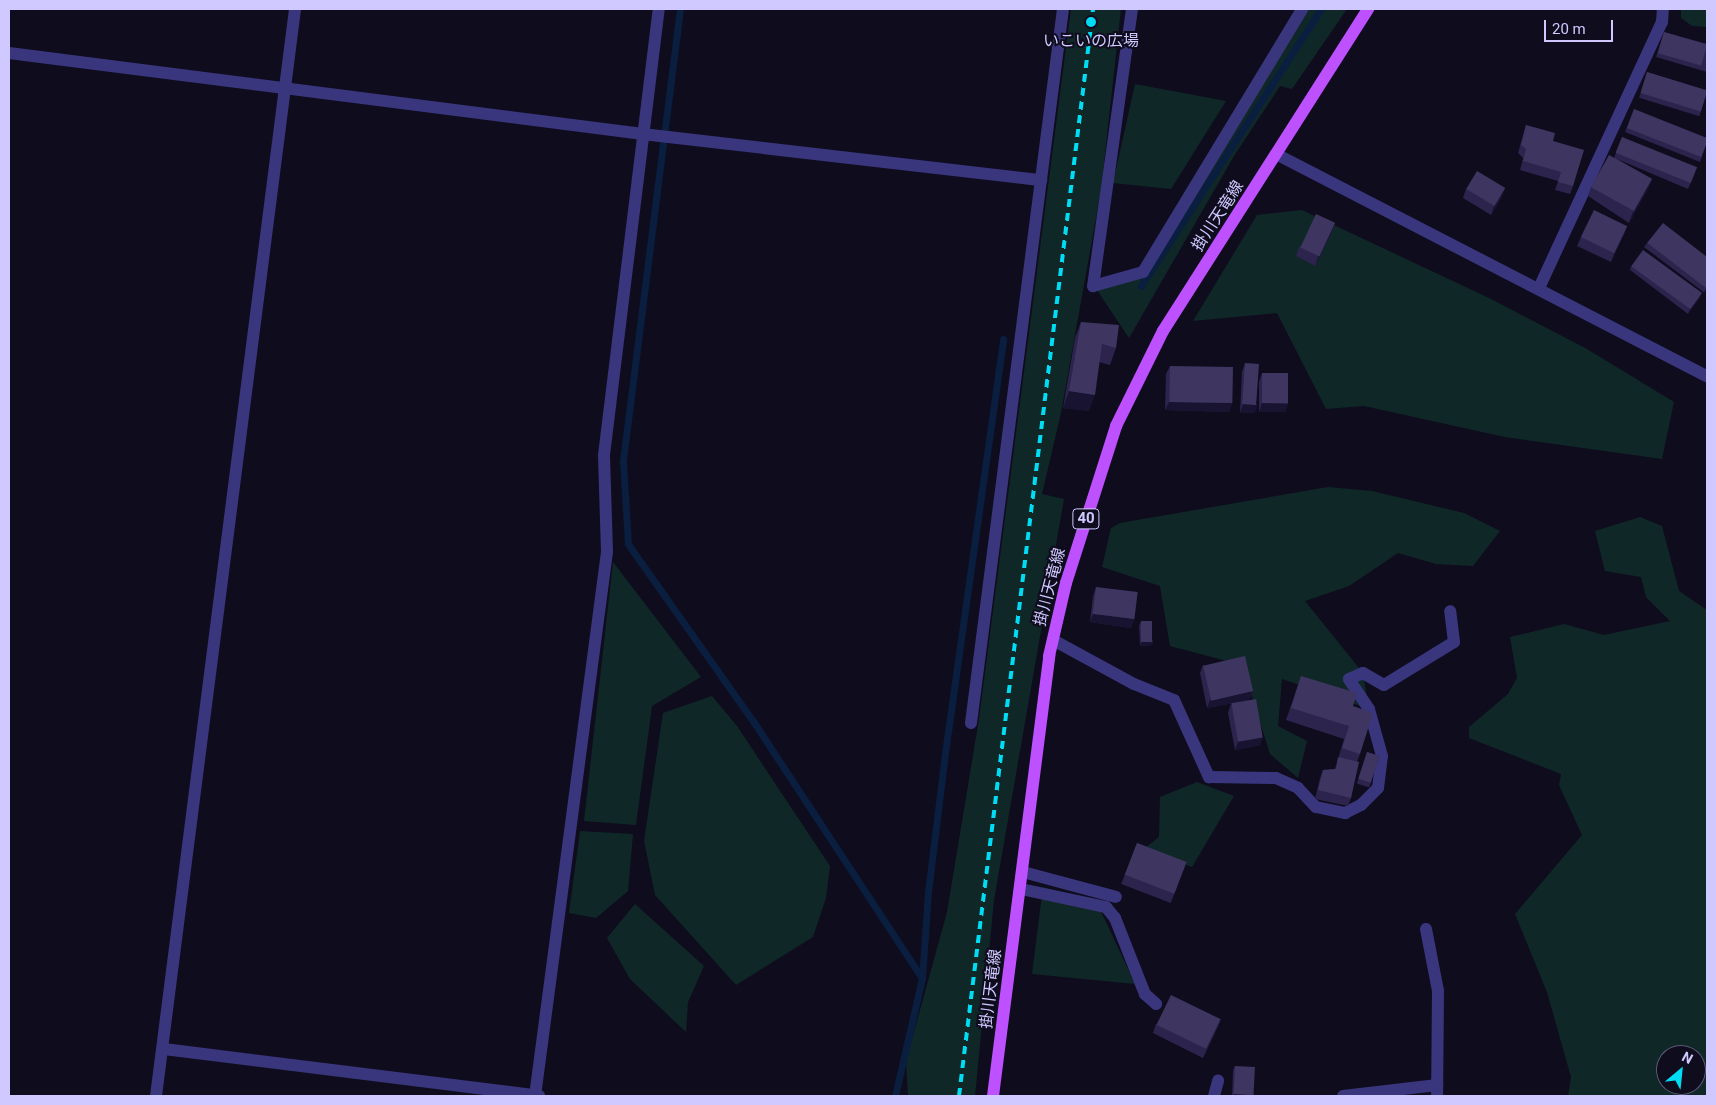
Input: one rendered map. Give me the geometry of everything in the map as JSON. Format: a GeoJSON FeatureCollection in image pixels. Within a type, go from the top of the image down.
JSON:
{"type":"FeatureCollection","features":[{"type":"Feature","properties":{"kind":"main road","name":"掛川天竜線"},"geometry":{"type":"LineString","coordinates":[[994,1096],[1053,640],[1066,583],[1116,426],[1163,331],[1368,9]]}},
{"type":"Feature","properties":{"kind":"street"},"geometry":{"type":"LineString","coordinates":[[156,1096],[164,1049],[295,9]]}},
{"type":"Feature","properties":{"kind":"street"},"geometry":{"type":"LineString","coordinates":[[535,1096],[607,552],[604,456],[648,134],[659,9]]}},
{"type":"Feature","properties":{"kind":"street"},"geometry":{"type":"LineString","coordinates":[[971,723],[1063,9]]}},
{"type":"Feature","properties":{"kind":"street"},"geometry":{"type":"LineString","coordinates":[[1132,9],[1093,286],[1142,272],[1302,9]]}},
{"type":"Feature","properties":{"kind":"street"},"geometry":{"type":"LineString","coordinates":[[1539,288],[1662,22],[1663,9]]}},
{"type":"Feature","properties":{"kind":"street"},"geometry":{"type":"LineString","coordinates":[[9,53],[685,139],[1041,180]]}},
{"type":"Feature","properties":{"kind":"street"},"geometry":{"type":"LineString","coordinates":[[1276,154],[1707,376]]}},
{"type":"Feature","properties":{"kind":"street"},"geometry":{"type":"LineString","coordinates":[[1053,640],[1134,684],[1174,700],[1210,777],[1276,778],[1298,788],[1316,807],[1345,813],[1361,805],[1375,792],[1381,775],[1378,735],[1369,709],[1349,678],[1363,673],[1384,685],[1454,642],[1450,611]]}},
{"type":"Feature","properties":{"kind":"street"},"geometry":{"type":"LineString","coordinates":[[1023,872],[1116,897]]}},
{"type":"Feature","properties":{"kind":"street"},"geometry":{"type":"LineString","coordinates":[[1020,889],[1106,907],[1115,918],[1145,994],[1156,1004]]}},
{"type":"Feature","properties":{"kind":"street"},"geometry":{"type":"LineString","coordinates":[[1343,1096],[1437,1090],[1438,991],[1426,929]]}},
{"type":"Feature","properties":{"kind":"street"},"geometry":{"type":"LineString","coordinates":[[164,1049],[539,1096]]}},
{"type":"Feature","properties":{"kind":"street"},"geometry":{"type":"LineString","coordinates":[[1214,1096],[1218,1081]]}},
{"type":"Feature","properties":{"kind":"green space"},"geometry":{"type":"Polygon","coordinates":[[[1071,9],[1121,9],[1101,190],[1061,413],[1042,494],[1064,499],[994,900],[975,1096],[908,1096],[906,1061],[947,912],[979,719],[1071,9]]]}},
{"type":"Feature","properties":{"kind":"green space"},"geometry":{"type":"Polygon","coordinates":[[[1303,9],[1347,9],[1292,89],[1280,86],[1234,156],[1129,338],[1093,284],[1143,271],[1303,9]]]}},
{"type":"Feature","properties":{"kind":"green space"},"geometry":{"type":"Polygon","coordinates":[[[1681,9],[1707,9],[1707,27],[1692,26],[1681,18],[1681,9]]]}},
{"type":"Feature","properties":{"kind":"green space"},"geometry":{"type":"Polygon","coordinates":[[[1135,84],[1226,101],[1171,189],[1113,183],[1135,84]]]}},
{"type":"Feature","properties":{"kind":"green space"},"geometry":{"type":"Polygon","coordinates":[[[1302,210],[1489,298],[1587,349],[1674,402],[1662,459],[1505,437],[1364,406],[1326,409],[1277,313],[1193,321],[1257,215],[1302,210]]]}},
{"type":"Feature","properties":{"kind":"green space"},"geometry":{"type":"Polygon","coordinates":[[[1328,487],[1372,491],[1464,513],[1500,531],[1473,566],[1436,564],[1398,553],[1349,586],[1305,601],[1363,673],[1369,709],[1282,679],[1278,726],[1307,741],[1298,778],[1270,754],[1242,665],[1170,646],[1160,586],[1102,567],[1111,528],[1120,523],[1328,487]]]}},
{"type":"Feature","properties":{"kind":"green space"},"geometry":{"type":"Polygon","coordinates":[[[1640,517],[1662,526],[1679,591],[1707,610],[1707,1096],[1568,1096],[1571,1077],[1547,992],[1515,914],[1582,835],[1559,785],[1561,774],[1469,738],[1469,727],[1508,694],[1517,678],[1510,637],[1564,624],[1604,635],[1670,621],[1646,597],[1641,577],[1605,571],[1595,531],[1640,517]]]}},
{"type":"Feature","properties":{"kind":"green space"},"geometry":{"type":"Polygon","coordinates":[[[613,562],[701,677],[652,706],[636,825],[584,821],[613,562]]]}},
{"type":"Feature","properties":{"kind":"green space"},"geometry":{"type":"Polygon","coordinates":[[[712,696],[737,726],[830,866],[826,898],[813,937],[736,985],[655,895],[644,841],[663,713],[712,696]]]}},
{"type":"Feature","properties":{"kind":"green space"},"geometry":{"type":"Polygon","coordinates":[[[1197,782],[1234,796],[1192,867],[1145,848],[1159,837],[1160,797],[1197,782]]]}},
{"type":"Feature","properties":{"kind":"green space"},"geometry":{"type":"Polygon","coordinates":[[[580,831],[633,834],[628,891],[596,918],[569,913],[580,831]]]}},
{"type":"Feature","properties":{"kind":"green space"},"geometry":{"type":"Polygon","coordinates":[[[1043,887],[1099,907],[1135,984],[1032,974],[1043,887]]]}},
{"type":"Feature","properties":{"kind":"green space"},"geometry":{"type":"Polygon","coordinates":[[[635,904],[704,966],[688,1002],[686,1032],[630,979],[607,938],[635,904]]]}},
{"type":"Feature","properties":{"kind":"building"},"geometry":{"type":"Polygon","coordinates":[[[1664,32],[1707,44],[1701,66],[1658,53],[1664,32]]]}},
{"type":"Feature","properties":{"kind":"building"},"geometry":{"type":"Polygon","coordinates":[[[1647,72],[1707,90],[1701,111],[1641,93],[1647,72]]]}},
{"type":"Feature","properties":{"kind":"building"},"geometry":{"type":"Polygon","coordinates":[[[1634,109],[1707,138],[1701,157],[1627,128],[1634,109]]]}},
{"type":"Feature","properties":{"kind":"building"},"geometry":{"type":"Polygon","coordinates":[[[1526,125],[1555,133],[1553,141],[1584,150],[1573,186],[1558,182],[1561,172],[1523,161],[1526,149],[1521,145],[1526,125]]]}},
{"type":"Feature","properties":{"kind":"building"},"geometry":{"type":"Polygon","coordinates":[[[1622,137],[1697,167],[1691,183],[1616,153],[1622,137]]]}},
{"type":"Feature","properties":{"kind":"building"},"geometry":{"type":"Polygon","coordinates":[[[1609,155],[1652,179],[1634,211],[1591,187],[1609,155]]]}},
{"type":"Feature","properties":{"kind":"building"},"geometry":{"type":"Polygon","coordinates":[[[1477,171],[1505,188],[1494,206],[1466,189],[1477,171]]]}},
{"type":"Feature","properties":{"kind":"building"},"geometry":{"type":"Polygon","coordinates":[[[1594,210],[1627,226],[1614,253],[1581,237],[1594,210]]]}},
{"type":"Feature","properties":{"kind":"building"},"geometry":{"type":"Polygon","coordinates":[[[1316,214],[1335,223],[1319,256],[1300,248],[1316,214]]]}},
{"type":"Feature","properties":{"kind":"building"},"geometry":{"type":"Polygon","coordinates":[[[1663,223],[1707,257],[1706,288],[1647,243],[1663,223]]]}},
{"type":"Feature","properties":{"kind":"building"},"geometry":{"type":"Polygon","coordinates":[[[1643,250],[1702,293],[1690,309],[1631,266],[1643,250]]]}},
{"type":"Feature","properties":{"kind":"building"},"geometry":{"type":"Polygon","coordinates":[[[1081,322],[1119,325],[1116,348],[1102,344],[1095,395],[1069,391],[1081,322]]]}},
{"type":"Feature","properties":{"kind":"building"},"geometry":{"type":"Polygon","coordinates":[[[1245,363],[1259,364],[1256,405],[1242,404],[1245,363]]]}},
{"type":"Feature","properties":{"kind":"building"},"geometry":{"type":"Polygon","coordinates":[[[1170,366],[1233,367],[1232,403],[1169,402],[1170,366]]]}},
{"type":"Feature","properties":{"kind":"building"},"geometry":{"type":"Polygon","coordinates":[[[1262,373],[1288,373],[1288,403],[1262,403],[1262,373]]]}},
{"type":"Feature","properties":{"kind":"building"},"geometry":{"type":"Polygon","coordinates":[[[1096,587],[1138,592],[1134,619],[1093,614],[1096,587]]]}},
{"type":"Feature","properties":{"kind":"building"},"geometry":{"type":"Polygon","coordinates":[[[1141,621],[1152,621],[1152,642],[1141,642],[1141,621]]]}},
{"type":"Feature","properties":{"kind":"building"},"geometry":{"type":"Polygon","coordinates":[[[1245,656],[1253,691],[1211,701],[1203,666],[1245,656]]]}},
{"type":"Feature","properties":{"kind":"building"},"geometry":{"type":"Polygon","coordinates":[[[1301,676],[1357,693],[1353,706],[1373,713],[1360,754],[1342,748],[1349,726],[1291,708],[1301,676]]]}},
{"type":"Feature","properties":{"kind":"building"},"geometry":{"type":"Polygon","coordinates":[[[1256,699],[1263,737],[1238,742],[1231,703],[1256,699]]]}},
{"type":"Feature","properties":{"kind":"building"},"geometry":{"type":"Polygon","coordinates":[[[1367,752],[1379,756],[1371,783],[1358,779],[1367,752]]]}},
{"type":"Feature","properties":{"kind":"building"},"geometry":{"type":"Polygon","coordinates":[[[1338,757],[1359,762],[1351,798],[1318,790],[1323,770],[1336,769],[1338,757]]]}},
{"type":"Feature","properties":{"kind":"building"},"geometry":{"type":"Polygon","coordinates":[[[1137,843],[1186,862],[1174,894],[1125,875],[1137,843]]]}},
{"type":"Feature","properties":{"kind":"building"},"geometry":{"type":"Polygon","coordinates":[[[1171,995],[1220,1019],[1206,1049],[1157,1025],[1171,995]]]}},
{"type":"Feature","properties":{"kind":"building"},"geometry":{"type":"Polygon","coordinates":[[[1235,1066],[1255,1067],[1254,1095],[1234,1094],[1235,1066]]]}},
{"type":"Feature","properties":{"kind":"waterway"},"geometry":{"type":"LineString","coordinates":[[680,9],[623,462],[628,544],[753,721],[922,978]]}},
{"type":"Feature","properties":{"kind":"waterway"},"geometry":{"type":"LineString","coordinates":[[1141,286],[1321,9]]}},
{"type":"Feature","properties":{"kind":"waterway"},"geometry":{"type":"LineString","coordinates":[[895,1096],[922,978],[928,892],[945,753],[1003,339]]}},
{"type":"Feature","properties":{"kind":"railway"},"geometry":{"type":"LineString","coordinates":[[959,1096],[1093,9]]}},
{"type":"Feature","properties":{"kind":"place","name":"いこいの広場"},"geometry":{"type":"Point","coordinates":[1091,22]}}]}
